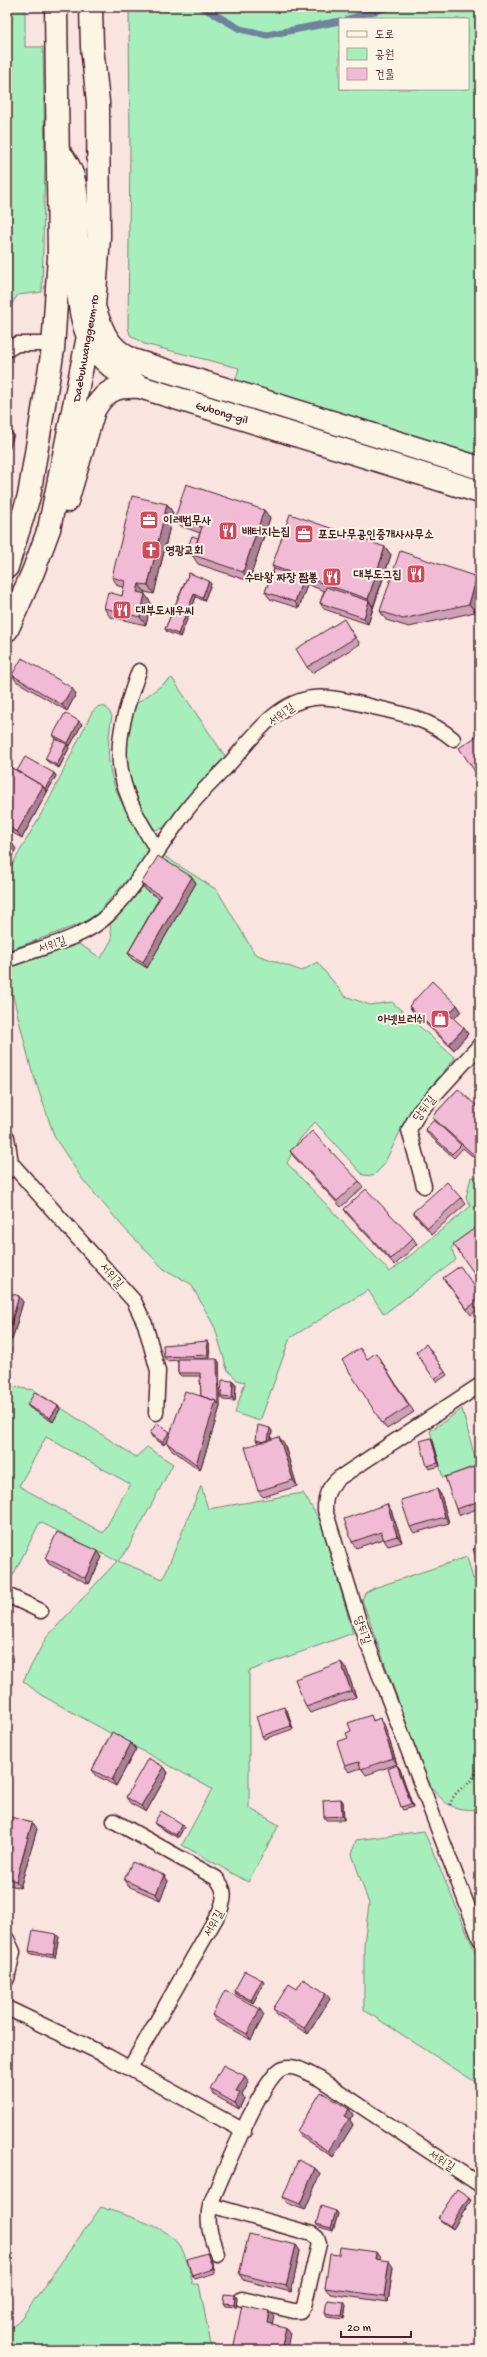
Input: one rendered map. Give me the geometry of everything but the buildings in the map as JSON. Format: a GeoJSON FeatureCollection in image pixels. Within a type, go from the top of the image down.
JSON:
{"type":"FeatureCollection","features":[{"type":"Feature","properties":{"kind":"main road"},"geometry":{"type":"LineString","coordinates":[[7,568],[29,496],[54,344],[59,257],[56,7]]}},
{"type":"Feature","properties":{"kind":"main road","name":"Daebuhwanggeum-ro"},"geometry":{"type":"LineString","coordinates":[[7,630],[34,572],[49,529],[94,307],[99,237],[98,102],[92,47],[91,7]]}},
{"type":"Feature","properties":{"kind":"main road"},"geometry":{"type":"LineString","coordinates":[[58,151],[70,166],[77,188],[79,292],[88,338],[109,366],[140,387]]}},
{"type":"Feature","properties":{"kind":"main road","name":"Gubong-gil"},"geometry":{"type":"LineString","coordinates":[[94,307],[108,342],[119,353],[154,368],[480,468]]}},
{"type":"Feature","properties":{"kind":"main road"},"geometry":{"type":"LineString","coordinates":[[42,416],[58,382],[69,374],[82,370],[109,366],[154,368]]}},
{"type":"Feature","properties":{"kind":"main road","name":"Gubong-gil"},"geometry":{"type":"LineString","coordinates":[[49,529],[63,512],[71,494],[94,410],[101,398],[110,391],[123,386],[140,387],[480,492]]}},
{"type":"Feature","properties":{"kind":"lane"},"geometry":{"type":"LineString","coordinates":[[7,340],[54,344]]}},
{"type":"Feature","properties":{"kind":"lane"},"geometry":{"type":"LineString","coordinates":[[7,350],[17,344],[28,342]]}},
{"type":"Feature","properties":{"kind":"lane"},"geometry":{"type":"LineString","coordinates":[[139,671],[126,708],[121,729],[118,750],[119,769],[126,792],[135,811],[158,851]]}},
{"type":"Feature","properties":{"kind":"lane","name":"서위길"},"geometry":{"type":"LineString","coordinates":[[7,960],[77,936],[95,926],[121,901],[192,804],[250,739],[269,720],[298,702],[313,698],[335,698],[392,711],[444,731],[453,739]]}},
{"type":"Feature","properties":{"kind":"lane","name":"당뒤길"},"geometry":{"type":"LineString","coordinates":[[424,1186],[409,1130],[419,1112],[480,1045]]}},
{"type":"Feature","properties":{"kind":"lane","name":"서위길"},"geometry":{"type":"LineString","coordinates":[[7,1137],[9,1168],[134,1301],[145,1324],[158,1371],[156,1413]]}},
{"type":"Feature","properties":{"kind":"lane","name":"당뒤길"},"geometry":{"type":"LineString","coordinates":[[480,1385],[339,1478],[327,1491],[325,1500],[326,1510],[359,1621],[480,1939]]}},
{"type":"Feature","properties":{"kind":"lane"},"geometry":{"type":"LineString","coordinates":[[7,1595],[41,1611]]}},
{"type":"Feature","properties":{"kind":"lane","name":"서위길"},"geometry":{"type":"LineString","coordinates":[[114,1821],[216,1878],[222,1885],[224,1893],[220,1911],[130,2068]]}},
{"type":"Feature","properties":{"kind":"lane"},"geometry":{"type":"LineString","coordinates":[[7,1939],[13,1952],[7,1979]]}},
{"type":"Feature","properties":{"kind":"lane"},"geometry":{"type":"LineString","coordinates":[[7,2008],[48,2026],[130,2068],[244,2131]]}},
{"type":"Feature","properties":{"kind":"lane","name":"서위길"},"geometry":{"type":"LineString","coordinates":[[217,2254],[208,2230],[207,2217],[210,2205],[262,2092],[274,2074],[282,2068],[300,2069],[326,2084],[480,2185]]}},
{"type":"Feature","properties":{"kind":"lane"},"geometry":{"type":"LineString","coordinates":[[210,2205],[312,2234],[317,2238],[319,2244],[304,2306],[300,2311],[242,2299]]}},
{"type":"Feature","properties":{"kind":"path"},"geometry":{"type":"LineString","coordinates":[[480,1660],[476,1668],[480,1686]]}},
{"type":"Feature","properties":{"kind":"path"},"geometry":{"type":"LineString","coordinates":[[437,1828],[457,1790],[472,1780],[478,1769],[480,1752]]}},
{"type":"Feature","properties":{"kind":"green space"},"geometry":{"type":"Polygon","coordinates":[[[7,7],[25,7],[25,47],[43,47],[45,161],[42,292],[18,295],[7,310],[7,7]]]}},
{"type":"Feature","properties":{"kind":"green space"},"geometry":{"type":"Polygon","coordinates":[[[129,7],[480,7],[480,457],[235,382],[239,368],[144,344],[130,335],[128,327],[130,152],[129,7]]]}},
{"type":"Feature","properties":{"kind":"green space"},"geometry":{"type":"Polygon","coordinates":[[[172,678],[227,759],[169,826],[156,830],[144,814],[129,777],[124,754],[124,745],[126,730],[133,706],[172,678]]]}},
{"type":"Feature","properties":{"kind":"green space"},"geometry":{"type":"Polygon","coordinates":[[[99,706],[106,707],[112,716],[108,755],[114,786],[120,800],[147,848],[147,855],[97,914],[83,923],[7,951],[7,874],[50,798],[92,712],[99,706]]]}},
{"type":"Feature","properties":{"kind":"green space"},"geometry":{"type":"Polygon","coordinates":[[[161,854],[217,890],[255,954],[302,971],[317,962],[345,996],[370,1005],[392,1002],[455,1058],[410,1112],[383,1166],[373,1176],[363,1175],[315,1122],[298,1141],[287,1163],[390,1272],[471,1206],[466,1198],[471,1177],[475,1178],[480,1173],[480,1228],[451,1248],[456,1260],[384,1314],[368,1290],[290,1338],[260,1421],[235,1413],[245,1382],[237,1380],[227,1369],[215,1328],[191,1284],[164,1269],[125,1229],[83,1180],[55,1138],[31,1068],[8,976],[10,971],[18,964],[79,944],[101,958],[112,939],[110,925],[161,854]]]}},
{"type":"Feature","properties":{"kind":"green space"},"geometry":{"type":"Polygon","coordinates":[[[7,1386],[34,1390],[136,1457],[147,1447],[173,1464],[127,1550],[118,1561],[163,1579],[201,1486],[208,1509],[303,1493],[322,1524],[353,1633],[249,1671],[249,1808],[279,1825],[248,1882],[182,1845],[212,1789],[41,1695],[23,1681],[46,1638],[117,1561],[40,1522],[7,1587],[7,1386]],[[46,1437],[19,1486],[103,1533],[130,1484],[46,1437]]]}},
{"type":"Feature","properties":{"kind":"green space"},"geometry":{"type":"Polygon","coordinates":[[[462,1409],[477,1465],[443,1478],[430,1431],[462,1409]]]}},
{"type":"Feature","properties":{"kind":"green space"},"geometry":{"type":"Polygon","coordinates":[[[467,1557],[473,1579],[480,1577],[480,1809],[470,1810],[461,1809],[447,1804],[426,1778],[362,1600],[365,1593],[374,1588],[467,1557]]]}},
{"type":"Feature","properties":{"kind":"green space"},"geometry":{"type":"Polygon","coordinates":[[[424,1831],[480,1963],[480,2085],[364,2010],[364,1944],[369,1904],[352,1854],[356,1840],[424,1831]]]}},
{"type":"Feature","properties":{"kind":"green space"},"geometry":{"type":"Polygon","coordinates":[[[101,2207],[154,2226],[173,2237],[179,2244],[186,2259],[193,2284],[199,2284],[212,2350],[7,2350],[7,2333],[22,2317],[101,2207]]]}},
{"type":"Feature","properties":{"kind":"waterway"},"geometry":{"type":"LineString","coordinates":[[202,7],[240,29],[267,35],[339,21]]}},
{"type":"Feature","properties":{"kind":"waterway"},"geometry":{"type":"LineString","coordinates":[[351,18],[389,7]]}},
{"type":"Feature","properties":{"kind":"place","name":"이레법무사"},"geometry":{"type":"Point","coordinates":[149,520]}},
{"type":"Feature","properties":{"kind":"place","name":"배터지는집"},"geometry":{"type":"Point","coordinates":[228,531]}},
{"type":"Feature","properties":{"kind":"place","name":"포도나무공인중개사사무소"},"geometry":{"type":"Point","coordinates":[304,534]}},
{"type":"Feature","properties":{"kind":"place","name":"영광교회"},"geometry":{"type":"Point","coordinates":[151,550]}},
{"type":"Feature","properties":{"kind":"place","name":"대부도그집"},"geometry":{"type":"Point","coordinates":[416,574]}},
{"type":"Feature","properties":{"kind":"place","name":"수타왕 짜장 짬뽕"},"geometry":{"type":"Point","coordinates":[332,577]}},
{"type":"Feature","properties":{"kind":"place","name":"대부도새우씨"},"geometry":{"type":"Point","coordinates":[122,610]}},
{"type":"Feature","properties":{"kind":"place","name":"아넷브러쉬"},"geometry":{"type":"Point","coordinates":[440,1019]}}]}
